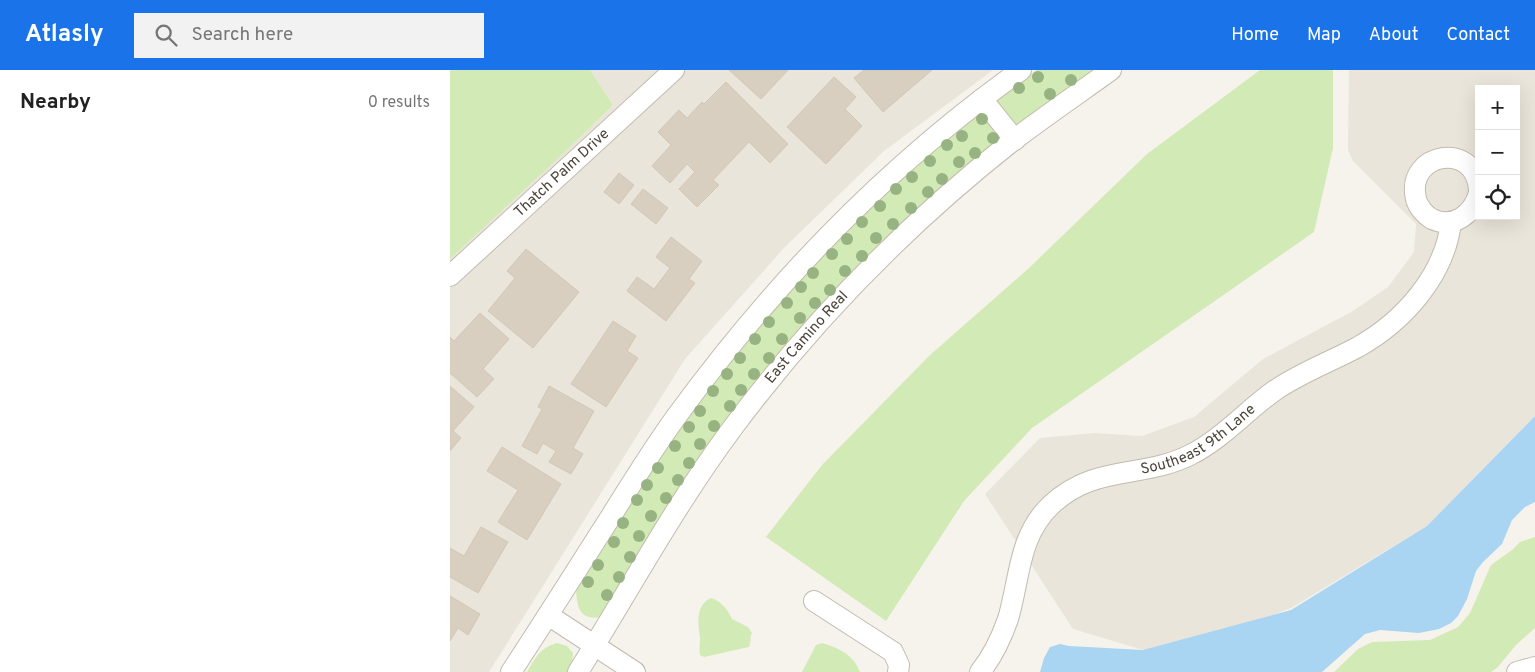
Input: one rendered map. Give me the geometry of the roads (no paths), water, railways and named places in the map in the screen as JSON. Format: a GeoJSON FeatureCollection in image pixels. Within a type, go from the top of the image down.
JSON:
{"type":"FeatureCollection","features":[{"type":"Feature","properties":{"kind":"street","name":"Thatch Palm Drive"},"geometry":{"type":"LineString","coordinates":[[450,276],[674,70]]}},
{"type":"Feature","properties":{"kind":"street"},"geometry":{"type":"LineString","coordinates":[[511,672],[670,426],[746,327],[839,225],[908,160],[982,99],[1021,70]]}},
{"type":"Feature","properties":{"kind":"street","name":"East Camino Real"},"geometry":{"type":"LineString","coordinates":[[578,672],[674,514],[730,431],[791,354],[870,268],[945,199],[1015,140],[1112,70]]}},
{"type":"Feature","properties":{"kind":"street"},"geometry":{"type":"LineString","coordinates":[[982,99],[1015,140]]}},
{"type":"Feature","properties":{"kind":"street"},"geometry":{"type":"LineString","coordinates":[[1475,175],[1467,164],[1458,159],[1447,157],[1437,159],[1427,164],[1420,171],[1415,181],[1414,192],[1422,211],[1430,218],[1441,222],[1452,222],[1462,218],[1470,212],[1475,204]]}},
{"type":"Feature","properties":{"kind":"street","name":"Southeast 9th Lane"},"geometry":{"type":"LineString","coordinates":[[980,672],[992,656],[1008,618],[1020,557],[1028,536],[1038,518],[1052,504],[1086,481],[1106,475],[1163,466],[1191,454],[1219,436],[1276,390],[1301,375],[1359,346],[1383,329],[1422,292],[1436,271],[1446,250],[1452,222]]}},
{"type":"Feature","properties":{"kind":"street"},"geometry":{"type":"LineString","coordinates":[[814,601],[893,652],[899,665],[898,672]]}},
{"type":"Feature","properties":{"kind":"street"},"geometry":{"type":"LineString","coordinates":[[548,615],[635,672]]}},
{"type":"Feature","properties":{"kind":"street"},"geometry":{"type":"LineString","coordinates":[[1517,672],[1535,667]]}},
{"type":"Feature","properties":{"kind":"water"},"geometry":{"type":"Polygon","coordinates":[[[1535,416],[1535,502],[1525,507],[1512,520],[1502,544],[1476,571],[1467,599],[1458,616],[1451,623],[1439,629],[1419,633],[1380,630],[1365,634],[1322,672],[1040,672],[1050,647],[1060,644],[1143,650],[1291,610],[1427,526],[1535,416]]]}}]}
